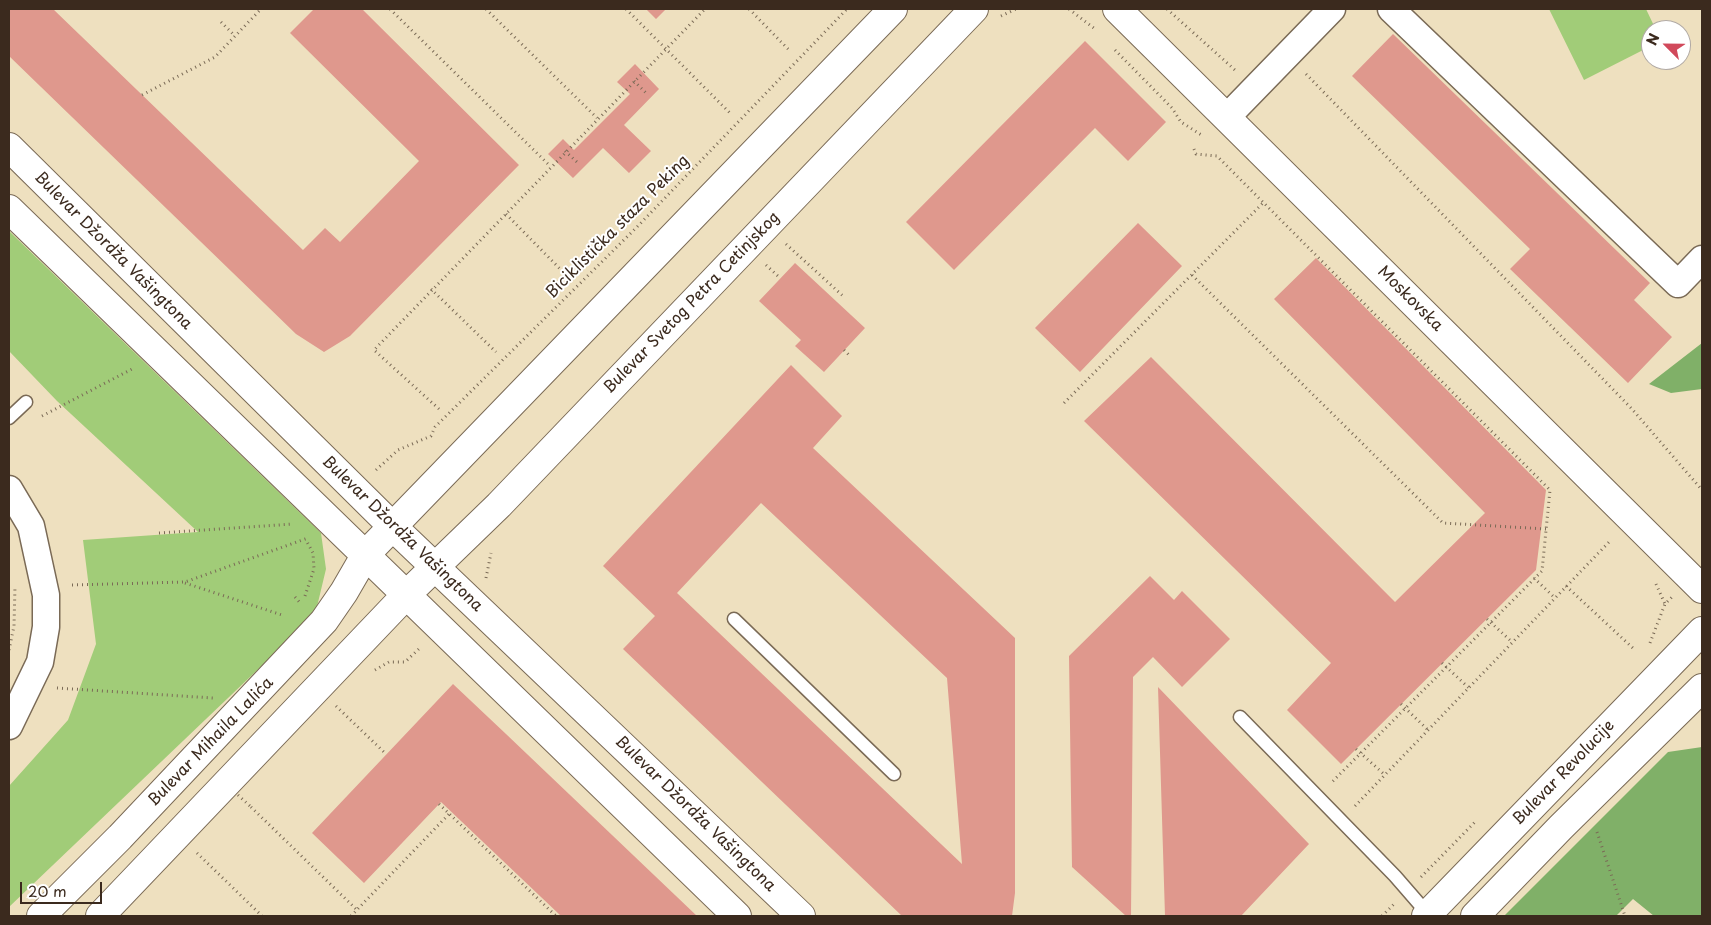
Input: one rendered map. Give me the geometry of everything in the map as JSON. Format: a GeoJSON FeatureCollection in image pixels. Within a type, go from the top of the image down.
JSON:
{"type":"FeatureCollection","features":[{"type":"Feature","properties":{"kind":"main road"},"geometry":{"type":"LineString","coordinates":[[366,554],[893,9]]}},
{"type":"Feature","properties":{"kind":"main road","name":"Bulevar Svetog Petra Cetinjskog"},"geometry":{"type":"LineString","coordinates":[[407,594],[499,505],[974,9]]}},
{"type":"Feature","properties":{"kind":"main road","name":"Moskovska"},"geometry":{"type":"LineString","coordinates":[[1117,9],[1702,589]]}},
{"type":"Feature","properties":{"kind":"main road","name":"Bulevar Džordža Vašingtona"},"geometry":{"type":"LineString","coordinates":[[9,147],[392,527],[436,566],[801,916]]}},
{"type":"Feature","properties":{"kind":"main road"},"geometry":{"type":"LineString","coordinates":[[9,209],[737,916]]}},
{"type":"Feature","properties":{"kind":"main road","name":"Bulevar Mihaila Lalića"},"geometry":{"type":"LineString","coordinates":[[40,916],[140,817],[324,622],[366,554]]}},
{"type":"Feature","properties":{"kind":"main road"},"geometry":{"type":"LineString","coordinates":[[100,916],[407,594]]}},
{"type":"Feature","properties":{"kind":"main road","name":"Bulevar Revolucije"},"geometry":{"type":"LineString","coordinates":[[1427,915],[1702,631]]}},
{"type":"Feature","properties":{"kind":"main road"},"geometry":{"type":"LineString","coordinates":[[1475,916],[1702,688]]}},
{"type":"Feature","properties":{"kind":"street"},"geometry":{"type":"LineString","coordinates":[[1227,117],[1332,9]]}},
{"type":"Feature","properties":{"kind":"street"},"geometry":{"type":"LineString","coordinates":[[1391,9],[1678,284],[1702,258]]}},
{"type":"Feature","properties":{"kind":"street"},"geometry":{"type":"LineString","coordinates":[[9,489],[32,526],[44,586],[46,627],[40,662],[9,726]]}},
{"type":"Feature","properties":{"kind":"lane"},"geometry":{"type":"LineString","coordinates":[[9,418],[26,402]]}},
{"type":"Feature","properties":{"kind":"lane"},"geometry":{"type":"LineString","coordinates":[[734,619],[894,774]]}},
{"type":"Feature","properties":{"kind":"lane"},"geometry":{"type":"LineString","coordinates":[[1240,717],[1341,821],[1427,915]]}},
{"type":"Feature","properties":{"kind":"path"},"geometry":{"type":"LineString","coordinates":[[142,95],[215,57],[261,9]]}},
{"type":"Feature","properties":{"kind":"path"},"geometry":{"type":"LineString","coordinates":[[390,9],[550,166]]}},
{"type":"Feature","properties":{"kind":"path"},"geometry":{"type":"LineString","coordinates":[[486,9],[597,118]]}},
{"type":"Feature","properties":{"kind":"path"},"geometry":{"type":"LineString","coordinates":[[626,9],[730,113]]}},
{"type":"Feature","properties":{"kind":"path"},"geometry":{"type":"LineString","coordinates":[[439,409],[374,350],[550,166],[705,9]]}},
{"type":"Feature","properties":{"kind":"path"},"geometry":{"type":"LineString","coordinates":[[749,9],[790,51]]}},
{"type":"Feature","properties":{"kind":"path","name":"Biciklistička staza Peking"},"geometry":{"type":"LineString","coordinates":[[398,450],[431,436],[435,427],[638,227],[847,9]]}},
{"type":"Feature","properties":{"kind":"path"},"geometry":{"type":"LineString","coordinates":[[1069,9],[1098,32]]}},
{"type":"Feature","properties":{"kind":"path"},"geometry":{"type":"LineString","coordinates":[[1168,9],[1236,72]]}},
{"type":"Feature","properties":{"kind":"path"},"geometry":{"type":"LineString","coordinates":[[221,22],[235,36]]}},
{"type":"Feature","properties":{"kind":"path"},"geometry":{"type":"LineString","coordinates":[[1112,46],[1172,108],[1181,122]]}},
{"type":"Feature","properties":{"kind":"path"},"geometry":{"type":"LineString","coordinates":[[1287,55],[1632,409],[1702,490]]}},
{"type":"Feature","properties":{"kind":"path"},"geometry":{"type":"LineString","coordinates":[[634,81],[646,93]]}},
{"type":"Feature","properties":{"kind":"path"},"geometry":{"type":"LineString","coordinates":[[1194,149],[1196,154],[1217,156],[1550,490],[1542,571],[1317,796]]}},
{"type":"Feature","properties":{"kind":"path"},"geometry":{"type":"LineString","coordinates":[[565,151],[577,162]]}},
{"type":"Feature","properties":{"kind":"path"},"geometry":{"type":"LineString","coordinates":[[1064,403],[1264,202]]}},
{"type":"Feature","properties":{"kind":"path"},"geometry":{"type":"LineString","coordinates":[[506,214],[569,278]]}},
{"type":"Feature","properties":{"kind":"path"},"geometry":{"type":"LineString","coordinates":[[780,239],[843,296]]}},
{"type":"Feature","properties":{"kind":"path"},"geometry":{"type":"LineString","coordinates":[[760,260],[780,278]]}},
{"type":"Feature","properties":{"kind":"path"},"geometry":{"type":"LineString","coordinates":[[1192,275],[1443,523],[1546,529]]}},
{"type":"Feature","properties":{"kind":"path"},"geometry":{"type":"LineString","coordinates":[[432,289],[496,352]]}},
{"type":"Feature","properties":{"kind":"path"},"geometry":{"type":"LineString","coordinates":[[844,350],[852,357]]}},
{"type":"Feature","properties":{"kind":"path"},"geometry":{"type":"LineString","coordinates":[[41,416],[135,367]]}},
{"type":"Feature","properties":{"kind":"path"},"geometry":{"type":"LineString","coordinates":[[159,533],[300,523]]}},
{"type":"Feature","properties":{"kind":"path"},"geometry":{"type":"LineString","coordinates":[[44,586],[185,582],[306,540]]}},
{"type":"Feature","properties":{"kind":"path"},"geometry":{"type":"LineString","coordinates":[[1341,821],[1611,540]]}},
{"type":"Feature","properties":{"kind":"path"},"geometry":{"type":"LineString","coordinates":[[1534,578],[1555,598]]}},
{"type":"Feature","properties":{"kind":"path"},"geometry":{"type":"LineString","coordinates":[[9,650],[14,626],[15,581]]}},
{"type":"Feature","properties":{"kind":"path"},"geometry":{"type":"LineString","coordinates":[[185,582],[282,615]]}},
{"type":"Feature","properties":{"kind":"path"},"geometry":{"type":"LineString","coordinates":[[1566,586],[1635,650]]}},
{"type":"Feature","properties":{"kind":"path"},"geometry":{"type":"LineString","coordinates":[[1650,645],[1665,604]]}},
{"type":"Feature","properties":{"kind":"path"},"geometry":{"type":"LineString","coordinates":[[1487,619],[1512,642]]}},
{"type":"Feature","properties":{"kind":"path"},"geometry":{"type":"LineString","coordinates":[[1442,664],[1469,688]]}},
{"type":"Feature","properties":{"kind":"path"},"geometry":{"type":"LineString","coordinates":[[30,686],[215,698]]}},
{"type":"Feature","properties":{"kind":"path"},"geometry":{"type":"LineString","coordinates":[[333,703],[386,754]]}},
{"type":"Feature","properties":{"kind":"path"},"geometry":{"type":"LineString","coordinates":[[1401,704],[1428,730]]}},
{"type":"Feature","properties":{"kind":"path"},"geometry":{"type":"LineString","coordinates":[[1356,749],[1385,775]]}},
{"type":"Feature","properties":{"kind":"path"},"geometry":{"type":"LineString","coordinates":[[238,795],[357,910]]}},
{"type":"Feature","properties":{"kind":"path"},"geometry":{"type":"LineString","coordinates":[[439,804],[556,916]]}},
{"type":"Feature","properties":{"kind":"path"},"geometry":{"type":"LineString","coordinates":[[351,916],[449,814]]}},
{"type":"Feature","properties":{"kind":"path"},"geometry":{"type":"LineString","coordinates":[[1382,916],[1477,820]]}},
{"type":"Feature","properties":{"kind":"path"},"geometry":{"type":"LineString","coordinates":[[1597,832],[1625,916]]}},
{"type":"Feature","properties":{"kind":"path"},"geometry":{"type":"LineString","coordinates":[[192,849],[262,916]]}},
{"type":"Feature","properties":{"kind":"green space"},"geometry":{"type":"Polygon","coordinates":[[[1549,9],[1646,9],[1651,20],[1641,20],[1641,51],[1584,80],[1549,9]]]}},
{"type":"Feature","properties":{"kind":"green space"},"geometry":{"type":"Polygon","coordinates":[[[9,231],[321,533],[326,569],[315,615],[9,907],[9,786],[68,720],[96,644],[83,540],[198,532],[57,401],[9,351],[9,231]]]}},
{"type":"Feature","properties":{"kind":"green space"},"geometry":{"type":"Polygon","coordinates":[[[1702,343],[1702,389],[1671,393],[1649,384],[1702,343]]]}},
{"type":"Feature","properties":{"kind":"green space"},"geometry":{"type":"Polygon","coordinates":[[[1702,747],[1702,916],[1654,916],[1633,899],[1616,916],[1504,916],[1668,752],[1702,747]]]}},
{"type":"Feature","properties":{"kind":"building"},"geometry":{"type":"Polygon","coordinates":[[[9,9],[53,9],[303,250],[325,228],[340,242],[419,161],[290,33],[314,9],[362,9],[519,165],[350,336],[324,352],[296,334],[9,56],[9,9]]]}},
{"type":"Feature","properties":{"kind":"building"},"geometry":{"type":"Polygon","coordinates":[[[646,9],[666,9],[656,19],[646,9]]]}},
{"type":"Feature","properties":{"kind":"building"},"geometry":{"type":"Polygon","coordinates":[[[1393,34],[1650,283],[1634,300],[1672,337],[1628,383],[1510,269],[1530,249],[1352,76],[1393,34]]]}},
{"type":"Feature","properties":{"kind":"building"},"geometry":{"type":"Polygon","coordinates":[[[1085,41],[1166,122],[1128,161],[1095,128],[954,270],[906,222],[1085,41]]]}},
{"type":"Feature","properties":{"kind":"building"},"geometry":{"type":"Polygon","coordinates":[[[635,64],[659,89],[624,125],[651,151],[629,173],[603,148],[573,178],[548,154],[563,139],[574,150],[630,94],[617,82],[635,64]]]}},
{"type":"Feature","properties":{"kind":"building"},"geometry":{"type":"Polygon","coordinates":[[[1138,223],[1182,266],[1080,372],[1035,328],[1138,223]]]}},
{"type":"Feature","properties":{"kind":"building"},"geometry":{"type":"Polygon","coordinates":[[[1316,258],[1546,490],[1536,570],[1341,764],[1287,710],[1331,663],[1084,421],[1151,357],[1395,602],[1485,513],[1274,299],[1316,258]]]}},
{"type":"Feature","properties":{"kind":"building"},"geometry":{"type":"Polygon","coordinates":[[[795,263],[865,328],[824,372],[795,346],[801,340],[759,301],[795,263]]]}},
{"type":"Feature","properties":{"kind":"building"},"geometry":{"type":"Polygon","coordinates":[[[791,365],[842,416],[813,448],[1015,638],[1015,893],[1012,916],[902,916],[623,649],[655,616],[603,566],[791,365]],[[761,503],[677,593],[962,864],[947,678],[761,503]]]}},
{"type":"Feature","properties":{"kind":"building"},"geometry":{"type":"Polygon","coordinates":[[[1150,576],[1174,600],[1182,591],[1230,639],[1182,687],[1153,657],[1133,677],[1131,916],[1126,916],[1072,867],[1069,656],[1150,576]]]}},
{"type":"Feature","properties":{"kind":"building"},"geometry":{"type":"Polygon","coordinates":[[[453,684],[697,916],[561,916],[441,802],[364,883],[312,833],[453,684]]]}},
{"type":"Feature","properties":{"kind":"building"},"geometry":{"type":"Polygon","coordinates":[[[1158,687],[1309,844],[1241,916],[1165,916],[1158,687]]]}}]}
